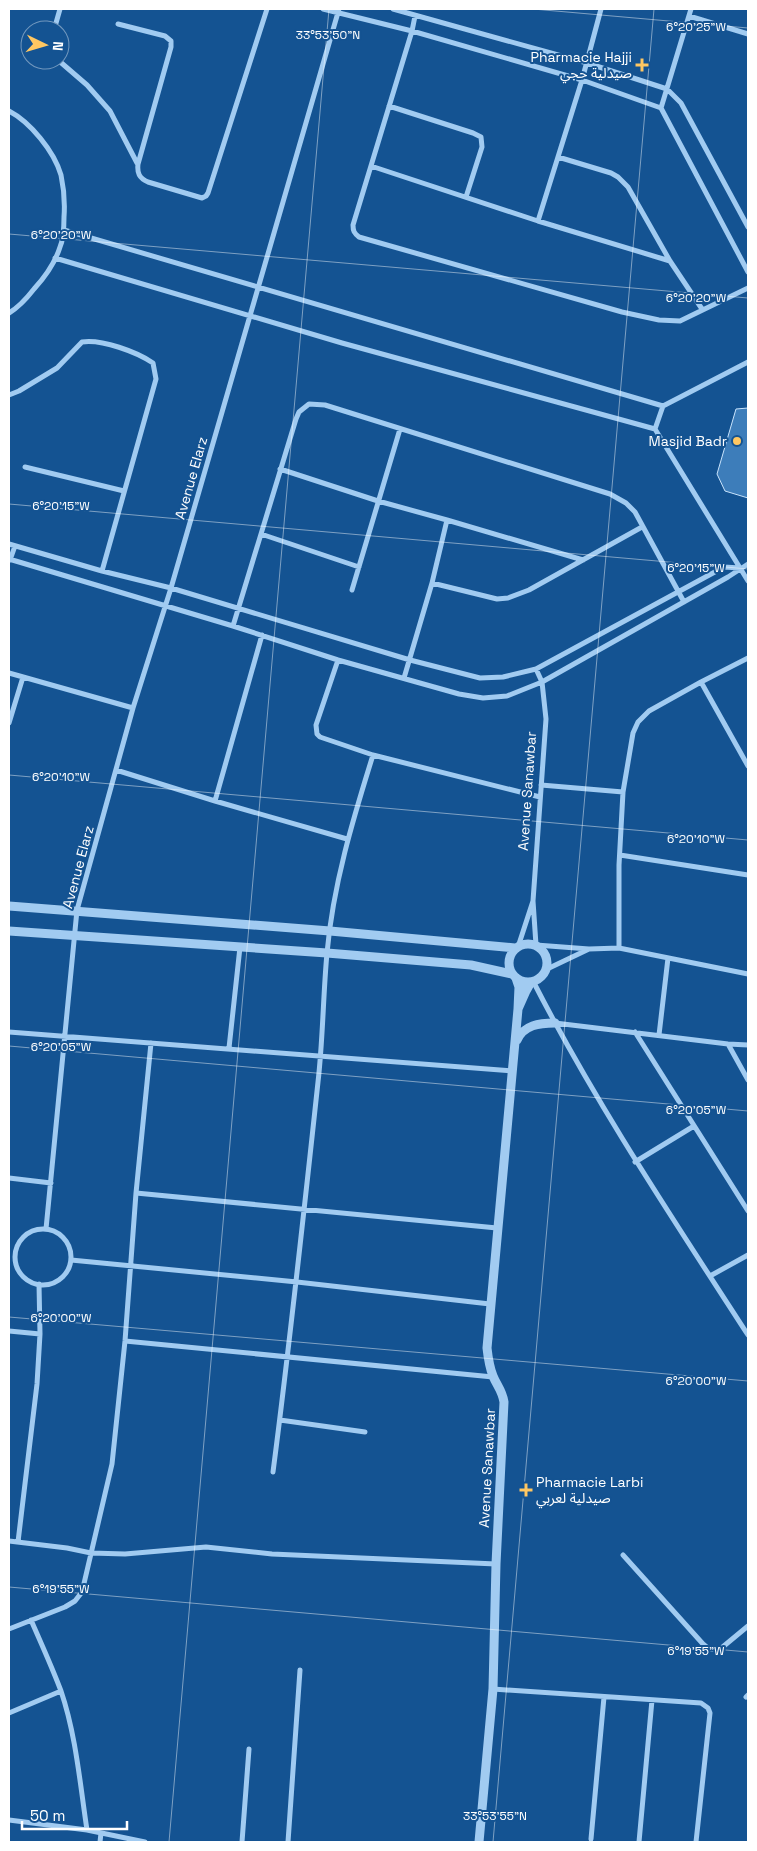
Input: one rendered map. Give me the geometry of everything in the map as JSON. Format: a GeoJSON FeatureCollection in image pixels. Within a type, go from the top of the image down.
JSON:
{"type":"FeatureCollection","features":[{"type":"Feature","properties":{"kind":"street"},"geometry":{"type":"LineString","coordinates":[[118,24],[165,36],[171,41],[172,47],[138,164],[137,170],[141,178],[195,197],[206,196],[267,9]]}},
{"type":"Feature","properties":{"kind":"street"},"geometry":{"type":"LineString","coordinates":[[323,9],[338,11],[412,31],[582,80],[662,108],[748,272]]}},
{"type":"Feature","properties":{"kind":"street"},"geometry":{"type":"LineString","coordinates":[[393,9],[587,63],[667,90],[681,103],[748,227]]}},
{"type":"Feature","properties":{"kind":"street"},"geometry":{"type":"LineString","coordinates":[[538,221],[582,80],[601,9]]}},
{"type":"Feature","properties":{"kind":"street"},"geometry":{"type":"LineString","coordinates":[[662,108],[691,9]]}},
{"type":"Feature","properties":{"kind":"street","name":"Avenue Elarz"},"geometry":{"type":"LineString","coordinates":[[46,1228],[77,910],[132,708],[171,588],[338,11]]}},
{"type":"Feature","properties":{"kind":"street"},"geometry":{"type":"LineString","coordinates":[[416,16],[353,225],[353,231],[359,237],[622,312],[659,320],[680,321],[748,288]]}},
{"type":"Feature","properties":{"kind":"street"},"geometry":{"type":"LineString","coordinates":[[689,16],[748,34]]}},
{"type":"Feature","properties":{"kind":"street"},"geometry":{"type":"LineString","coordinates":[[70,70],[87,85],[110,112],[138,164]]}},
{"type":"Feature","properties":{"kind":"street"},"geometry":{"type":"LineString","coordinates":[[389,106],[473,133],[481,138],[482,146],[466,197]]}},
{"type":"Feature","properties":{"kind":"street"},"geometry":{"type":"LineString","coordinates":[[9,111],[33,128],[49,151],[60,174],[65,201],[64,230],[61,246],[44,279],[28,297],[9,313]]}},
{"type":"Feature","properties":{"kind":"street"},"geometry":{"type":"LineString","coordinates":[[558,158],[611,173],[628,187],[670,261],[702,309]]}},
{"type":"Feature","properties":{"kind":"street"},"geometry":{"type":"LineString","coordinates":[[371,166],[538,221],[670,261]]}},
{"type":"Feature","properties":{"kind":"street"},"geometry":{"type":"LineString","coordinates":[[64,230],[663,406]]}},
{"type":"Feature","properties":{"kind":"street"},"geometry":{"type":"LineString","coordinates":[[55,258],[342,343],[655,429],[748,581]]}},
{"type":"Feature","properties":{"kind":"street"},"geometry":{"type":"LineString","coordinates":[[9,395],[19,392],[57,368],[82,342],[101,342],[146,358],[153,363],[156,379],[102,571]]}},
{"type":"Feature","properties":{"kind":"street"},"geometry":{"type":"LineString","coordinates":[[655,429],[663,406],[748,362]]}},
{"type":"Feature","properties":{"kind":"street"},"geometry":{"type":"LineString","coordinates":[[233,626],[296,419],[299,412],[308,404],[325,405],[610,494],[635,512],[684,602]]}},
{"type":"Feature","properties":{"kind":"street"},"geometry":{"type":"LineString","coordinates":[[352,590],[400,429]]}},
{"type":"Feature","properties":{"kind":"street"},"geometry":{"type":"LineString","coordinates":[[25,467],[124,491]]}},
{"type":"Feature","properties":{"kind":"street"},"geometry":{"type":"LineString","coordinates":[[280,470],[378,501],[583,560]]}},
{"type":"Feature","properties":{"kind":"street"},"geometry":{"type":"LineString","coordinates":[[404,678],[432,583],[447,520]]}},
{"type":"Feature","properties":{"kind":"street"},"geometry":{"type":"LineString","coordinates":[[432,583],[497,599],[508,598],[529,590],[642,527]]}},
{"type":"Feature","properties":{"kind":"street"},"geometry":{"type":"LineString","coordinates":[[261,534],[359,567]]}},
{"type":"Feature","properties":{"kind":"street"},"geometry":{"type":"LineString","coordinates":[[9,544],[102,571],[171,588],[410,660],[480,678],[503,678],[536,669],[724,567],[741,568]]}},
{"type":"Feature","properties":{"kind":"street"},"geometry":{"type":"LineString","coordinates":[[15,546],[10,560],[233,626],[338,660],[459,694],[483,698],[508,696],[542,682],[728,578],[748,564]]}},
{"type":"Feature","properties":{"kind":"street"},"geometry":{"type":"LineString","coordinates":[[215,801],[262,635]]}},
{"type":"Feature","properties":{"kind":"street"},"geometry":{"type":"LineString","coordinates":[[619,948],[623,792],[633,732],[638,722],[649,712],[748,658]]}},
{"type":"Feature","properties":{"kind":"street"},"geometry":{"type":"LineString","coordinates":[[338,660],[316,726],[317,734],[320,738],[373,755],[540,798]]}},
{"type":"Feature","properties":{"kind":"street","name":"Avenue Sanawbar"},"geometry":{"type":"LineString","coordinates":[[533,901],[546,719],[542,682],[536,669]]}},
{"type":"Feature","properties":{"kind":"street"},"geometry":{"type":"LineString","coordinates":[[9,673],[132,708]]}},
{"type":"Feature","properties":{"kind":"street"},"geometry":{"type":"LineString","coordinates":[[9,723],[23,677]]}},
{"type":"Feature","properties":{"kind":"street"},"geometry":{"type":"LineString","coordinates":[[701,682],[748,766]]}},
{"type":"Feature","properties":{"kind":"street"},"geometry":{"type":"LineString","coordinates":[[273,1472],[298,1282],[321,1057],[330,931],[347,839],[373,755]]}},
{"type":"Feature","properties":{"kind":"street"},"geometry":{"type":"LineString","coordinates":[[116,770],[347,839]]}},
{"type":"Feature","properties":{"kind":"street"},"geometry":{"type":"LineString","coordinates":[[541,785],[623,792]]}},
{"type":"Feature","properties":{"kind":"street"},"geometry":{"type":"LineString","coordinates":[[620,855],[748,875]]}},
{"type":"Feature","properties":{"kind":"street"},"geometry":{"type":"LineString","coordinates":[[9,931],[74,934],[472,965],[514,976],[525,982],[542,976],[545,970],[546,958],[544,953],[536,946],[533,901]]}},
{"type":"Feature","properties":{"kind":"street"},"geometry":{"type":"LineString","coordinates":[[516,948],[533,901]]}},
{"type":"Feature","properties":{"kind":"street"},"geometry":{"type":"LineString","coordinates":[[9,906],[77,910],[516,948]]}},
{"type":"Feature","properties":{"kind":"street"},"geometry":{"type":"LineString","coordinates":[[518,1009],[519,987],[509,963],[512,952],[525,944],[536,946],[619,948],[748,974]]}},
{"type":"Feature","properties":{"kind":"street"},"geometry":{"type":"LineString","coordinates":[[229,1048],[240,947]]}},
{"type":"Feature","properties":{"kind":"street"},"geometry":{"type":"LineString","coordinates":[[545,970],[589,948]]}},
{"type":"Feature","properties":{"kind":"street"},"geometry":{"type":"LineString","coordinates":[[660,1035],[668,958]]}},
{"type":"Feature","properties":{"kind":"street"},"geometry":{"type":"LineString","coordinates":[[518,1009],[532,981]]}},
{"type":"Feature","properties":{"kind":"street"},"geometry":{"type":"LineString","coordinates":[[532,981],[636,1162],[748,1335]]}},
{"type":"Feature","properties":{"kind":"street","name":"Avenue Sanawbar"},"geometry":{"type":"LineString","coordinates":[[479,1842],[492,1689],[504,1402],[502,1391],[494,1377],[488,1360],[487,1348],[518,1009]]}},
{"type":"Feature","properties":{"kind":"street"},"geometry":{"type":"LineString","coordinates":[[514,1045],[520,1034],[530,1026],[540,1023],[555,1023],[748,1045]]}},
{"type":"Feature","properties":{"kind":"street"},"geometry":{"type":"LineString","coordinates":[[9,1032],[512,1071]]}},
{"type":"Feature","properties":{"kind":"street"},"geometry":{"type":"LineString","coordinates":[[635,1032],[748,1211]]}},
{"type":"Feature","properties":{"kind":"street"},"geometry":{"type":"LineString","coordinates":[[9,1630],[75,1601],[82,1592],[112,1464],[125,1340],[136,1193],[151,1043]]}},
{"type":"Feature","properties":{"kind":"street"},"geometry":{"type":"LineString","coordinates":[[728,1044],[748,1080]]}},
{"type":"Feature","properties":{"kind":"street"},"geometry":{"type":"LineString","coordinates":[[636,1162],[694,1126]]}},
{"type":"Feature","properties":{"kind":"street"},"geometry":{"type":"LineString","coordinates":[[9,1178],[51,1183]]}},
{"type":"Feature","properties":{"kind":"street"},"geometry":{"type":"LineString","coordinates":[[136,1193],[497,1228]]}},
{"type":"Feature","properties":{"kind":"street"},"geometry":{"type":"LineString","coordinates":[[46,1228],[55,1231],[68,1242],[71,1260],[64,1276],[48,1284],[39,1284],[30,1281],[22,1275],[12,1254],[28,1233],[36,1229],[46,1228]]}},
{"type":"Feature","properties":{"kind":"street"},"geometry":{"type":"LineString","coordinates":[[710,1276],[748,1254]]}},
{"type":"Feature","properties":{"kind":"street"},"geometry":{"type":"LineString","coordinates":[[71,1260],[298,1282],[490,1304]]}},
{"type":"Feature","properties":{"kind":"street"},"geometry":{"type":"LineString","coordinates":[[18,1542],[37,1384],[40,1334],[39,1284]]}},
{"type":"Feature","properties":{"kind":"street"},"geometry":{"type":"LineString","coordinates":[[9,1331],[40,1334]]}},
{"type":"Feature","properties":{"kind":"street"},"geometry":{"type":"LineString","coordinates":[[125,1340],[494,1377]]}},
{"type":"Feature","properties":{"kind":"street"},"geometry":{"type":"LineString","coordinates":[[280,1420],[364,1432]]}},
{"type":"Feature","properties":{"kind":"street"},"geometry":{"type":"LineString","coordinates":[[9,1541],[91,1553],[125,1554],[206,1547],[299,1556],[496,1564]]}},
{"type":"Feature","properties":{"kind":"street"},"geometry":{"type":"LineString","coordinates":[[623,1555],[709,1649],[719,1650],[748,1626]]}},
{"type":"Feature","properties":{"kind":"street"},"geometry":{"type":"LineString","coordinates":[[31,1620],[61,1690],[74,1741],[86,1830]]}},
{"type":"Feature","properties":{"kind":"street"},"geometry":{"type":"LineString","coordinates":[[288,1842],[300,1670]]}},
{"type":"Feature","properties":{"kind":"street"},"geometry":{"type":"LineString","coordinates":[[492,1689],[701,1703],[708,1708],[710,1713],[696,1842]]}},
{"type":"Feature","properties":{"kind":"street"},"geometry":{"type":"LineString","coordinates":[[9,1713],[61,1690]]}},
{"type":"Feature","properties":{"kind":"street"},"geometry":{"type":"LineString","coordinates":[[591,1839],[604,1697]]}},
{"type":"Feature","properties":{"kind":"street"},"geometry":{"type":"LineString","coordinates":[[639,1842],[652,1700]]}},
{"type":"Feature","properties":{"kind":"street"},"geometry":{"type":"LineString","coordinates":[[242,1842],[249,1749]]}},
{"type":"Feature","properties":{"kind":"street"},"geometry":{"type":"LineString","coordinates":[[9,1820],[86,1830],[145,1842]]}},
{"type":"Feature","properties":{"kind":"street"},"geometry":{"type":"LineString","coordinates":[[100,1842],[101,1833]]}},
{"type":"Feature","properties":{"kind":"building","name":"Masjid Badr"},"geometry":{"type":"Polygon","coordinates":[[[748,408],[748,498],[725,491],[717,474],[736,409],[748,408]]]}},
{"type":"Feature","properties":{"kind":"place","name":"Pharmacie Hajji صيدلية حجي"},"geometry":{"type":"Point","coordinates":[642,65]}},
{"type":"Feature","properties":{"kind":"place","name":"Masjid Badr"},"geometry":{"type":"Point","coordinates":[737,441]}},
{"type":"Feature","properties":{"kind":"place","name":"Pharmacie Larbi صيدلية لعربي"},"geometry":{"type":"Point","coordinates":[526,1490]}}]}
